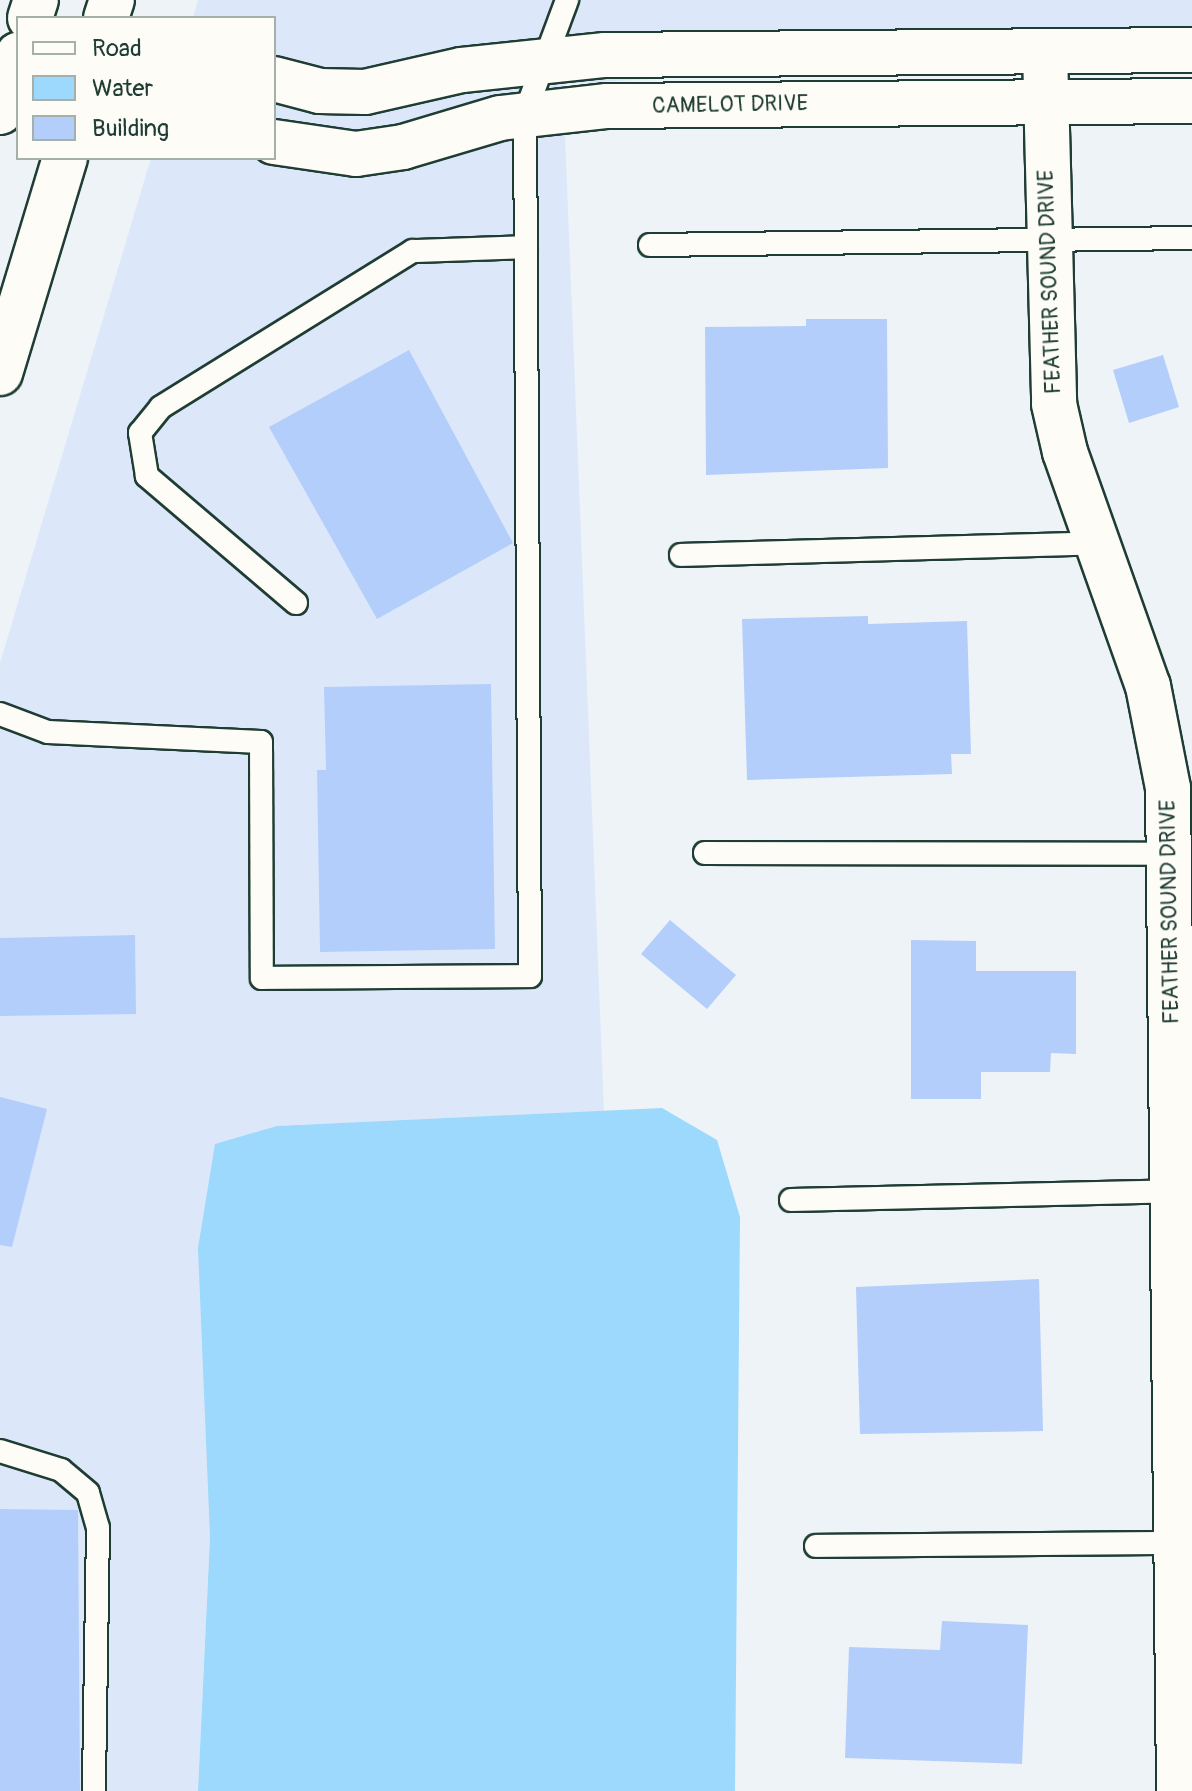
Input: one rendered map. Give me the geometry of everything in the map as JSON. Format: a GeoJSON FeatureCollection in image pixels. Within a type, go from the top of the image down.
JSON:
{"type":"FeatureCollection","features":[{"type":"Feature","properties":{"kind":"street"},"geometry":{"type":"LineString","coordinates":[[276,80],[320,91],[365,92],[462,70],[605,55],[1192,50]]}},
{"type":"Feature","properties":{"kind":"street","name":"FEATHER SOUND DRIVE"},"geometry":{"type":"LineString","coordinates":[[1045,52],[1054,404],[1161,735],[1169,854],[1178,1543],[1185,1599],[1179,1791]]}},
{"type":"Feature","properties":{"kind":"street"},"geometry":{"type":"LineString","coordinates":[[0,112],[16,63]]}},
{"type":"Feature","properties":{"kind":"street","name":"CAMELOT DRIVE"},"geometry":{"type":"LineString","coordinates":[[276,142],[356,154],[403,147],[525,113],[607,106],[1192,101]]}},
{"type":"Feature","properties":{"kind":"street"},"geometry":{"type":"LineString","coordinates":[[0,373],[64,160]]}},
{"type":"Feature","properties":{"kind":"lane"},"geometry":{"type":"LineString","coordinates":[[0,714],[48,732],[261,742],[262,978],[530,976],[525,113],[548,61],[567,0]]}},
{"type":"Feature","properties":{"kind":"lane"},"geometry":{"type":"LineString","coordinates":[[650,245],[1192,238]]}},
{"type":"Feature","properties":{"kind":"lane"},"geometry":{"type":"LineString","coordinates":[[296,603],[147,476],[140,433],[161,407],[413,251],[526,247]]}},
{"type":"Feature","properties":{"kind":"lane"},"geometry":{"type":"LineString","coordinates":[[681,555],[1098,543]]}},
{"type":"Feature","properties":{"kind":"lane"},"geometry":{"type":"LineString","coordinates":[[705,853],[1169,854]]}},
{"type":"Feature","properties":{"kind":"lane"},"geometry":{"type":"LineString","coordinates":[[791,1200],[1174,1191]]}},
{"type":"Feature","properties":{"kind":"lane"},"geometry":{"type":"LineString","coordinates":[[0,1451],[61,1470],[88,1493],[98,1528],[94,1791]]}},
{"type":"Feature","properties":{"kind":"lane"},"geometry":{"type":"LineString","coordinates":[[816,1546],[1178,1543]]}},
{"type":"Feature","properties":{"kind":"shaded area"},"geometry":{"type":"Polygon","coordinates":[[[198,0],[1192,0],[1192,61],[894,65],[563,84],[604,1111],[277,1126],[210,1537],[198,1791],[0,1791],[0,663],[150,160],[276,160],[276,16],[194,16],[198,0]]]}},
{"type":"Feature","properties":{"kind":"water"},"geometry":{"type":"Polygon","coordinates":[[[662,1108],[717,1140],[740,1217],[735,1791],[198,1791],[210,1537],[198,1248],[215,1144],[277,1126],[662,1108]]]}},
{"type":"Feature","properties":{"kind":"building"},"geometry":{"type":"Polygon","coordinates":[[[806,319],[887,319],[888,468],[706,475],[705,327],[806,326],[806,319]]]}},
{"type":"Feature","properties":{"kind":"building"},"geometry":{"type":"Polygon","coordinates":[[[409,350],[513,543],[377,619],[269,427],[409,350]]]}},
{"type":"Feature","properties":{"kind":"building"},"geometry":{"type":"Polygon","coordinates":[[[1163,355],[1179,407],[1129,423],[1113,370],[1163,355]]]}},
{"type":"Feature","properties":{"kind":"building"},"geometry":{"type":"Polygon","coordinates":[[[868,616],[868,624],[967,621],[971,754],[951,754],[952,774],[747,780],[742,619],[868,616]]]}},
{"type":"Feature","properties":{"kind":"building"},"geometry":{"type":"Polygon","coordinates":[[[491,684],[495,949],[320,952],[317,770],[326,770],[324,687],[491,684]]]}},
{"type":"Feature","properties":{"kind":"building"},"geometry":{"type":"Polygon","coordinates":[[[670,920],[736,975],[707,1009],[641,954],[670,920]]]}},
{"type":"Feature","properties":{"kind":"building"},"geometry":{"type":"Polygon","coordinates":[[[135,935],[136,1014],[0,1016],[0,938],[135,935]]]}},
{"type":"Feature","properties":{"kind":"building"},"geometry":{"type":"Polygon","coordinates":[[[911,940],[976,941],[976,971],[1076,971],[1076,1054],[1051,1053],[1050,1072],[981,1072],[981,1099],[911,1099],[911,940]]]}},
{"type":"Feature","properties":{"kind":"building"},"geometry":{"type":"Polygon","coordinates":[[[0,1097],[47,1109],[12,1247],[0,1245],[0,1097]]]}},
{"type":"Feature","properties":{"kind":"building"},"geometry":{"type":"Polygon","coordinates":[[[1039,1279],[1043,1431],[860,1434],[856,1287],[1039,1279]]]}},
{"type":"Feature","properties":{"kind":"building"},"geometry":{"type":"Polygon","coordinates":[[[0,1509],[78,1510],[80,1791],[0,1791],[0,1509]]]}},
{"type":"Feature","properties":{"kind":"building"},"geometry":{"type":"Polygon","coordinates":[[[942,1621],[1028,1625],[1022,1764],[845,1758],[849,1647],[940,1650],[942,1621]]]}}]}
